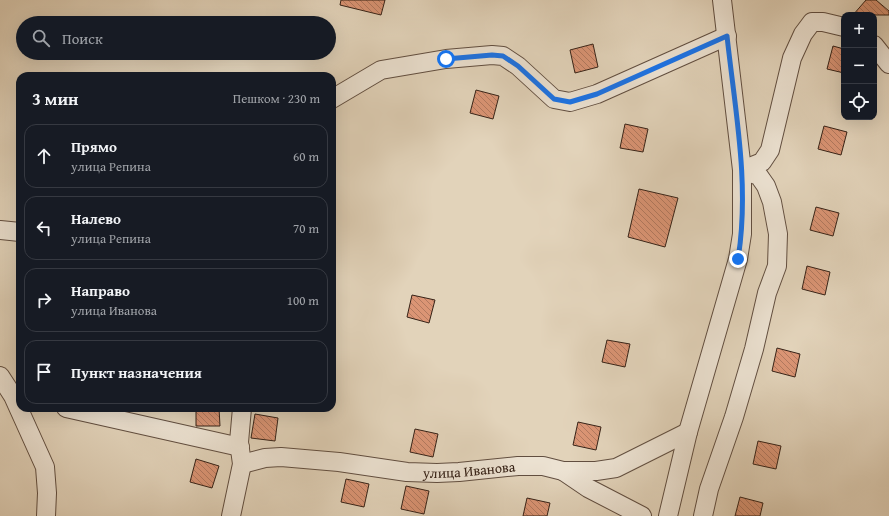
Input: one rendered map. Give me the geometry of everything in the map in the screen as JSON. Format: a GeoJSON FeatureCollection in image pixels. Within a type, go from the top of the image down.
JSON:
{"type":"FeatureCollection","features":[{"type":"Feature","properties":{"kind":"street"},"geometry":{"type":"LineString","coordinates":[[668,516],[688,432],[738,259],[742,234],[742,170],[722,0]]}},
{"type":"Feature","properties":{"kind":"street"},"geometry":{"type":"LineString","coordinates":[[742,170],[762,162],[770,150],[792,58],[803,34],[812,22],[824,22],[841,25]]}},
{"type":"Feature","properties":{"kind":"street"},"geometry":{"type":"LineString","coordinates":[[336,97],[382,70],[446,59],[492,55],[503,56],[513,63],[554,99],[570,102],[597,94],[727,36]]}},
{"type":"Feature","properties":{"kind":"street"},"geometry":{"type":"LineString","coordinates":[[876,48],[889,64]]}},
{"type":"Feature","properties":{"kind":"street"},"geometry":{"type":"LineString","coordinates":[[703,516],[709,489],[734,417],[754,350],[767,292],[777,266],[778,234],[772,202],[766,186],[759,176],[742,170]]}},
{"type":"Feature","properties":{"kind":"street"},"geometry":{"type":"LineString","coordinates":[[0,230],[16,232]]}},
{"type":"Feature","properties":{"kind":"street"},"geometry":{"type":"LineString","coordinates":[[0,376],[16,396]]}},
{"type":"Feature","properties":{"kind":"street"},"geometry":{"type":"LineString","coordinates":[[23,412],[44,467],[47,493],[46,516]]}},
{"type":"Feature","properties":{"kind":"street"},"geometry":{"type":"LineString","coordinates":[[81,412],[241,456]]}},
{"type":"Feature","properties":{"kind":"street"},"geometry":{"type":"LineString","coordinates":[[231,516],[241,456],[242,412]]}},
{"type":"Feature","properties":{"kind":"street","name":"улица Иванова"},"geometry":{"type":"LineString","coordinates":[[241,456],[265,458],[281,457],[339,462],[407,472],[459,472],[518,466],[543,466],[562,471],[596,471],[616,468],[688,432]]}},
{"type":"Feature","properties":{"kind":"street"},"geometry":{"type":"LineString","coordinates":[[562,471],[588,488],[642,516]]}},
{"type":"Feature","properties":{"kind":"building"},"geometry":{"type":"Polygon","coordinates":[[[341,0],[385,0],[381,15],[340,5],[341,0]]]}},
{"type":"Feature","properties":{"kind":"building"},"geometry":{"type":"Polygon","coordinates":[[[866,0],[876,0],[889,11],[889,15],[877,15],[877,12],[856,12],[866,0]]]}},
{"type":"Feature","properties":{"kind":"building"},"geometry":{"type":"Polygon","coordinates":[[[593,44],[598,67],[575,73],[570,50],[593,44]]]}},
{"type":"Feature","properties":{"kind":"building"},"geometry":{"type":"Polygon","coordinates":[[[833,46],[841,48],[841,72],[827,69],[833,46]]]}},
{"type":"Feature","properties":{"kind":"building"},"geometry":{"type":"Polygon","coordinates":[[[476,90],[499,96],[493,119],[470,113],[476,90]]]}},
{"type":"Feature","properties":{"kind":"building"},"geometry":{"type":"Polygon","coordinates":[[[625,124],[648,129],[643,152],[620,148],[625,124]]]}},
{"type":"Feature","properties":{"kind":"building"},"geometry":{"type":"Polygon","coordinates":[[[824,126],[847,132],[841,155],[818,149],[824,126]]]}},
{"type":"Feature","properties":{"kind":"building"},"geometry":{"type":"Polygon","coordinates":[[[639,189],[678,198],[665,247],[628,237],[639,189]]]}},
{"type":"Feature","properties":{"kind":"building"},"geometry":{"type":"Polygon","coordinates":[[[816,207],[839,213],[833,236],[810,230],[816,207]]]}},
{"type":"Feature","properties":{"kind":"building"},"geometry":{"type":"Polygon","coordinates":[[[807,266],[830,272],[825,295],[802,289],[807,266]]]}},
{"type":"Feature","properties":{"kind":"building"},"geometry":{"type":"Polygon","coordinates":[[[412,295],[435,300],[429,323],[407,317],[412,295]]]}},
{"type":"Feature","properties":{"kind":"building"},"geometry":{"type":"Polygon","coordinates":[[[607,340],[630,344],[625,367],[602,362],[607,340]]]}},
{"type":"Feature","properties":{"kind":"building"},"geometry":{"type":"Polygon","coordinates":[[[777,348],[800,354],[795,377],[772,371],[777,348]]]}},
{"type":"Feature","properties":{"kind":"building"},"geometry":{"type":"Polygon","coordinates":[[[196,412],[219,412],[220,426],[196,426],[196,412]]]}},
{"type":"Feature","properties":{"kind":"building"},"geometry":{"type":"Polygon","coordinates":[[[255,414],[278,418],[275,441],[251,438],[255,414]]]}},
{"type":"Feature","properties":{"kind":"building"},"geometry":{"type":"Polygon","coordinates":[[[578,422],[601,427],[596,450],[573,445],[578,422]]]}},
{"type":"Feature","properties":{"kind":"building"},"geometry":{"type":"Polygon","coordinates":[[[415,429],[438,434],[433,457],[410,452],[415,429]]]}},
{"type":"Feature","properties":{"kind":"building"},"geometry":{"type":"Polygon","coordinates":[[[758,441],[781,446],[776,469],[753,464],[758,441]]]}},
{"type":"Feature","properties":{"kind":"building"},"geometry":{"type":"Polygon","coordinates":[[[196,459],[219,466],[212,488],[190,482],[196,459]]]}},
{"type":"Feature","properties":{"kind":"building"},"geometry":{"type":"Polygon","coordinates":[[[346,479],[369,484],[364,507],[341,502],[346,479]]]}},
{"type":"Feature","properties":{"kind":"building"},"geometry":{"type":"Polygon","coordinates":[[[406,486],[429,491],[424,514],[401,509],[406,486]]]}},
{"type":"Feature","properties":{"kind":"building"},"geometry":{"type":"Polygon","coordinates":[[[740,497],[763,503],[760,516],[735,516],[740,497]]]}},
{"type":"Feature","properties":{"kind":"building"},"geometry":{"type":"Polygon","coordinates":[[[527,498],[550,503],[547,516],[523,516],[527,498]]]}},
{"type":"Feature","properties":{"kind":"route"},"geometry":{"type":"LineString","coordinates":[[446,59],[492,55],[503,56],[518,66],[554,99],[570,102],[597,94],[727,36],[742,170],[742,234],[738,259]]}}]}
